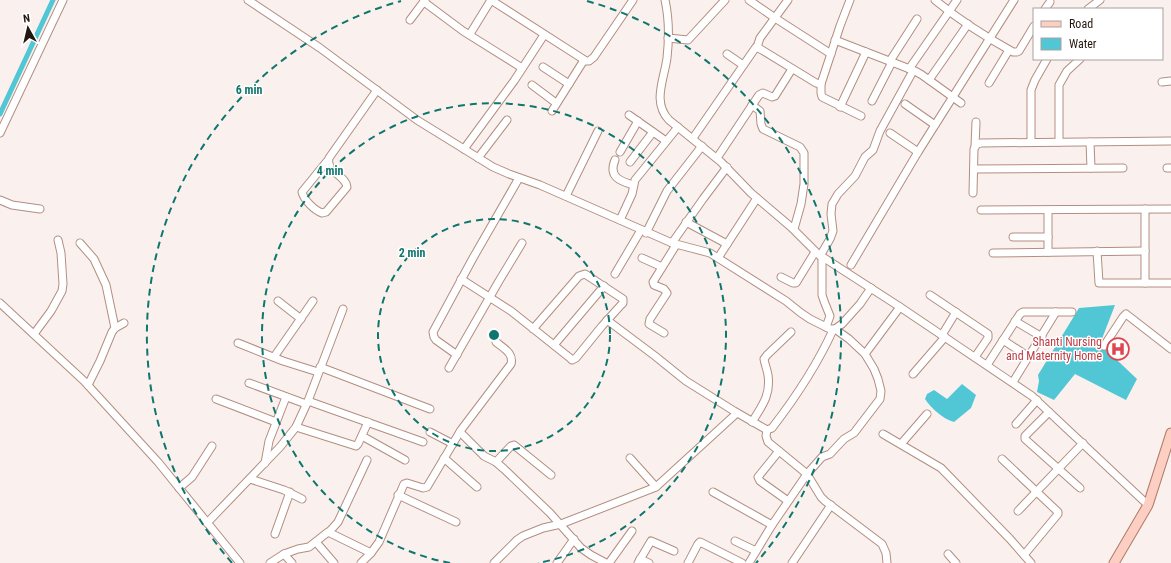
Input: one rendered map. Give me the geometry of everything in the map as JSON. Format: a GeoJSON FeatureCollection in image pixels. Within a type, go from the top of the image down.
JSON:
{"type":"FeatureCollection","features":[{"type":"Feature","properties":{"kind":"main road"},"geometry":{"type":"LineString","coordinates":[[1114,563],[1148,505],[1171,433]]}},
{"type":"Feature","properties":{"kind":"street"},"geometry":{"type":"LineString","coordinates":[[0,133],[63,0]]}},
{"type":"Feature","properties":{"kind":"street"},"geometry":{"type":"LineString","coordinates":[[248,0],[320,48],[417,120],[493,167],[566,196],[644,232],[674,244],[704,251],[718,258],[786,301],[800,313],[849,338],[865,354],[874,369],[878,380],[881,391],[880,399],[854,433],[844,439],[830,454],[822,457],[807,474],[772,525],[749,563]]}},
{"type":"Feature","properties":{"kind":"street"},"geometry":{"type":"LineString","coordinates":[[258,7],[262,0]]}},
{"type":"Feature","properties":{"kind":"street"},"geometry":{"type":"LineString","coordinates":[[470,34],[491,0],[584,60],[589,61],[594,57],[633,0]]}},
{"type":"Feature","properties":{"kind":"street"},"geometry":{"type":"LineString","coordinates":[[668,38],[688,40],[725,0]]}},
{"type":"Feature","properties":{"kind":"street"},"geometry":{"type":"LineString","coordinates":[[749,0],[831,54]]}},
{"type":"Feature","properties":{"kind":"street"},"geometry":{"type":"LineString","coordinates":[[758,48],[760,38],[788,0]]}},
{"type":"Feature","properties":{"kind":"street"},"geometry":{"type":"LineString","coordinates":[[850,0],[821,84],[821,95],[840,107],[861,116]]}},
{"type":"Feature","properties":{"kind":"street"},"geometry":{"type":"LineString","coordinates":[[935,0],[989,38],[1015,52],[1019,51],[1033,28]]}},
{"type":"Feature","properties":{"kind":"street"},"geometry":{"type":"LineString","coordinates":[[781,277],[796,283],[830,239],[833,231],[831,214],[832,204],[838,194],[855,176],[865,157],[873,150],[880,131],[911,70],[957,0]]}},
{"type":"Feature","properties":{"kind":"street"},"geometry":{"type":"LineString","coordinates":[[851,265],[952,96],[1014,0]]}},
{"type":"Feature","properties":{"kind":"street"},"geometry":{"type":"LineString","coordinates":[[1089,8],[1100,0]]}},
{"type":"Feature","properties":{"kind":"street"},"geometry":{"type":"LineString","coordinates":[[410,20],[424,1],[470,34],[522,68]]}},
{"type":"Feature","properties":{"kind":"street"},"geometry":{"type":"LineString","coordinates":[[666,1],[668,38],[667,58],[660,91],[660,107],[676,129],[693,138],[717,158],[757,198],[794,230],[819,255],[944,336],[1013,382],[1037,400],[1148,505]]}},
{"type":"Feature","properties":{"kind":"street"},"geometry":{"type":"LineString","coordinates":[[1045,8],[1050,2]]}},
{"type":"Feature","properties":{"kind":"street"},"geometry":{"type":"LineString","coordinates":[[872,101],[891,62],[917,19]]}},
{"type":"Feature","properties":{"kind":"street"},"geometry":{"type":"LineString","coordinates":[[929,80],[968,24]]}},
{"type":"Feature","properties":{"kind":"street"},"geometry":{"type":"LineString","coordinates":[[464,149],[544,35]]}},
{"type":"Feature","properties":{"kind":"street"},"geometry":{"type":"LineString","coordinates":[[835,40],[911,70],[929,80],[961,103]]}},
{"type":"Feature","properties":{"kind":"street"},"geometry":{"type":"LineString","coordinates":[[693,138],[754,48],[758,48],[816,83],[821,84]]}},
{"type":"Feature","properties":{"kind":"street"},"geometry":{"type":"LineString","coordinates":[[989,83],[1009,50]]}},
{"type":"Feature","properties":{"kind":"street"},"geometry":{"type":"LineString","coordinates":[[840,107],[866,52]]}},
{"type":"Feature","properties":{"kind":"street"},"geometry":{"type":"LineString","coordinates":[[727,54],[743,65]]}},
{"type":"Feature","properties":{"kind":"street"},"geometry":{"type":"LineString","coordinates":[[552,111],[584,60]]}},
{"type":"Feature","properties":{"kind":"street"},"geometry":{"type":"LineString","coordinates":[[1031,142],[1031,90],[1046,60]]}},
{"type":"Feature","properties":{"kind":"street"},"geometry":{"type":"LineString","coordinates":[[1059,142],[1059,85],[1068,71],[1079,60]]}},
{"type":"Feature","properties":{"kind":"street"},"geometry":{"type":"LineString","coordinates":[[543,67],[569,84]]}},
{"type":"Feature","properties":{"kind":"street"},"geometry":{"type":"LineString","coordinates":[[717,158],[761,94],[764,93],[772,97],[775,96],[792,69]]}},
{"type":"Feature","properties":{"kind":"street"},"geometry":{"type":"LineString","coordinates":[[1162,82],[1171,82]]}},
{"type":"Feature","properties":{"kind":"street"},"geometry":{"type":"LineString","coordinates":[[532,85],[556,103]]}},
{"type":"Feature","properties":{"kind":"street"},"geometry":{"type":"LineString","coordinates":[[328,160],[330,168],[346,182],[347,187],[326,212],[322,213],[307,202],[302,192],[328,160],[377,90]]}},
{"type":"Feature","properties":{"kind":"street"},"geometry":{"type":"LineString","coordinates":[[906,104],[935,125]]}},
{"type":"Feature","properties":{"kind":"street"},"geometry":{"type":"LineString","coordinates":[[752,105],[760,111],[761,124],[764,129],[802,148],[804,153],[804,184],[802,204],[794,230]]}},
{"type":"Feature","properties":{"kind":"street"},"geometry":{"type":"LineString","coordinates":[[629,115],[666,141]]}},
{"type":"Feature","properties":{"kind":"street"},"geometry":{"type":"LineString","coordinates":[[478,158],[507,120]]}},
{"type":"Feature","properties":{"kind":"street"},"geometry":{"type":"LineString","coordinates":[[620,152],[638,121]]}},
{"type":"Feature","properties":{"kind":"street"},"geometry":{"type":"LineString","coordinates":[[973,193],[976,122]]}},
{"type":"Feature","properties":{"kind":"street"},"geometry":{"type":"LineString","coordinates":[[620,220],[632,194],[633,185],[676,129]]}},
{"type":"Feature","properties":{"kind":"street"},"geometry":{"type":"LineString","coordinates":[[566,196],[598,131]]}},
{"type":"Feature","properties":{"kind":"street"},"geometry":{"type":"LineString","coordinates":[[630,162],[653,132]]}},
{"type":"Feature","properties":{"kind":"street"},"geometry":{"type":"LineString","coordinates":[[890,133],[918,152]]}},
{"type":"Feature","properties":{"kind":"street"},"geometry":{"type":"LineString","coordinates":[[975,146],[981,143],[1171,141]]}},
{"type":"Feature","properties":{"kind":"street"},"geometry":{"type":"LineString","coordinates":[[1090,142],[1091,168]]}},
{"type":"Feature","properties":{"kind":"street"},"geometry":{"type":"LineString","coordinates":[[615,274],[644,232],[668,191],[702,146]]}},
{"type":"Feature","properties":{"kind":"street"},"geometry":{"type":"LineString","coordinates":[[615,160],[613,169],[616,177],[633,185]]}},
{"type":"Feature","properties":{"kind":"street"},"geometry":{"type":"LineString","coordinates":[[664,333],[649,325],[650,319],[667,293],[666,290],[654,285],[653,283],[686,222],[727,167]]}},
{"type":"Feature","properties":{"kind":"street"},"geometry":{"type":"LineString","coordinates":[[974,169],[1123,168]]}},
{"type":"Feature","properties":{"kind":"street"},"geometry":{"type":"LineString","coordinates":[[457,355],[436,340],[433,332],[461,279],[519,178]]}},
{"type":"Feature","properties":{"kind":"street"},"geometry":{"type":"LineString","coordinates":[[718,258],[757,198]]}},
{"type":"Feature","properties":{"kind":"street"},"geometry":{"type":"LineString","coordinates":[[0,200],[12,205],[40,210]]}},
{"type":"Feature","properties":{"kind":"street"},"geometry":{"type":"LineString","coordinates":[[1145,209],[1145,283]]}},
{"type":"Feature","properties":{"kind":"street"},"geometry":{"type":"LineString","coordinates":[[980,210],[1171,209]]}},
{"type":"Feature","properties":{"kind":"street"},"geometry":{"type":"LineString","coordinates":[[1048,210],[1048,252]]}},
{"type":"Feature","properties":{"kind":"street"},"geometry":{"type":"LineString","coordinates":[[686,222],[727,244]]}},
{"type":"Feature","properties":{"kind":"street"},"geometry":{"type":"LineString","coordinates":[[1013,237],[1048,237]]}},
{"type":"Feature","properties":{"kind":"street"},"geometry":{"type":"LineString","coordinates":[[34,334],[52,311],[62,291],[61,253],[58,240]]}},
{"type":"Feature","properties":{"kind":"street"},"geometry":{"type":"LineString","coordinates":[[449,368],[522,243]]}},
{"type":"Feature","properties":{"kind":"street"},"geometry":{"type":"LineString","coordinates":[[80,244],[94,259],[106,285],[115,328]]}},
{"type":"Feature","properties":{"kind":"street"},"geometry":{"type":"LineString","coordinates":[[1097,251],[1099,283],[1171,282]]}},
{"type":"Feature","properties":{"kind":"street"},"geometry":{"type":"LineString","coordinates":[[993,253],[1145,251]]}},
{"type":"Feature","properties":{"kind":"street"},"geometry":{"type":"LineString","coordinates":[[819,255],[822,295],[830,316],[831,328],[820,356],[798,393],[772,428],[768,430],[766,438],[807,474],[821,497],[882,544],[885,549],[887,563]]}},
{"type":"Feature","properties":{"kind":"street"},"geometry":{"type":"LineString","coordinates":[[642,258],[662,267]]}},
{"type":"Feature","properties":{"kind":"street"},"geometry":{"type":"LineString","coordinates":[[461,279],[511,311],[533,329],[570,358],[574,359],[624,301],[622,297],[585,274],[580,275],[533,329]]}},
{"type":"Feature","properties":{"kind":"street"},"geometry":{"type":"LineString","coordinates":[[554,345],[604,286]]}},
{"type":"Feature","properties":{"kind":"street"},"geometry":{"type":"LineString","coordinates":[[831,328],[842,324],[860,304],[871,288]]}},
{"type":"Feature","properties":{"kind":"street"},"geometry":{"type":"LineString","coordinates":[[930,295],[988,334],[988,338],[975,358]]}},
{"type":"Feature","properties":{"kind":"street"},"geometry":{"type":"LineString","coordinates":[[278,301],[301,319]]}},
{"type":"Feature","properties":{"kind":"street"},"geometry":{"type":"LineString","coordinates":[[274,358],[313,301]]}},
{"type":"Feature","properties":{"kind":"street"},"geometry":{"type":"LineString","coordinates":[[0,303],[88,385],[158,462],[240,563]]}},
{"type":"Feature","properties":{"kind":"street"},"geometry":{"type":"LineString","coordinates":[[865,354],[900,307]]}},
{"type":"Feature","properties":{"kind":"street"},"geometry":{"type":"LineString","coordinates":[[207,523],[265,463],[296,427],[343,309]]}},
{"type":"Feature","properties":{"kind":"street"},"geometry":{"type":"LineString","coordinates":[[913,374],[944,336],[956,312]]}},
{"type":"Feature","properties":{"kind":"street"},"geometry":{"type":"LineString","coordinates":[[987,365],[1019,315],[1023,312],[1072,312]]}},
{"type":"Feature","properties":{"kind":"street"},"geometry":{"type":"LineString","coordinates":[[1013,382],[1056,312]]}},
{"type":"Feature","properties":{"kind":"street"},"geometry":{"type":"LineString","coordinates":[[1104,346],[1122,317],[1126,314],[1171,349]]}},
{"type":"Feature","properties":{"kind":"street"},"geometry":{"type":"LineString","coordinates":[[607,320],[655,356],[677,375],[737,413],[768,430]]}},
{"type":"Feature","properties":{"kind":"street"},"geometry":{"type":"LineString","coordinates":[[1015,321],[1042,337]]}},
{"type":"Feature","properties":{"kind":"street"},"geometry":{"type":"LineString","coordinates":[[88,385],[112,332],[115,328],[124,324]]}},
{"type":"Feature","properties":{"kind":"street"},"geometry":{"type":"LineString","coordinates":[[752,422],[766,401],[769,378],[764,359],[767,354],[791,332]]}},
{"type":"Feature","properties":{"kind":"street"},"geometry":{"type":"LineString","coordinates":[[1003,340],[1029,357]]}},
{"type":"Feature","properties":{"kind":"street"},"geometry":{"type":"LineString","coordinates":[[361,563],[379,542],[404,484],[407,483],[426,488],[460,432],[511,364],[512,359],[510,354],[496,342]]}},
{"type":"Feature","properties":{"kind":"street"},"geometry":{"type":"LineString","coordinates":[[238,343],[274,358],[319,370],[430,409]]}},
{"type":"Feature","properties":{"kind":"street"},"geometry":{"type":"LineString","coordinates":[[249,384],[368,422],[423,442]]}},
{"type":"Feature","properties":{"kind":"street"},"geometry":{"type":"LineString","coordinates":[[265,463],[267,445],[286,397]]}},
{"type":"Feature","properties":{"kind":"street"},"geometry":{"type":"LineString","coordinates":[[216,399],[276,422]]}},
{"type":"Feature","properties":{"kind":"street"},"geometry":{"type":"LineString","coordinates":[[1016,424],[1037,400]]}},
{"type":"Feature","properties":{"kind":"street"},"geometry":{"type":"LineString","coordinates":[[1049,412],[1025,437],[1080,488]]}},
{"type":"Feature","properties":{"kind":"street"},"geometry":{"type":"LineString","coordinates":[[494,563],[523,536],[543,528],[561,524],[656,487],[737,413]]}},
{"type":"Feature","properties":{"kind":"street"},"geometry":{"type":"LineString","coordinates":[[901,444],[927,414]]}},
{"type":"Feature","properties":{"kind":"street"},"geometry":{"type":"LineString","coordinates":[[296,427],[356,446],[368,422]]}},
{"type":"Feature","properties":{"kind":"street"},"geometry":{"type":"LineString","coordinates":[[430,432],[452,444]]}},
{"type":"Feature","properties":{"kind":"street"},"geometry":{"type":"LineString","coordinates":[[460,432],[484,456],[496,462],[561,524],[595,560],[608,563],[632,531]]}},
{"type":"Feature","properties":{"kind":"street"},"geometry":{"type":"LineString","coordinates":[[883,434],[941,468],[1010,539],[1026,560],[1059,513],[1058,510],[1002,459]]}},
{"type":"Feature","properties":{"kind":"street"},"geometry":{"type":"LineString","coordinates":[[362,436],[405,460]]}},
{"type":"Feature","properties":{"kind":"street"},"geometry":{"type":"LineString","coordinates":[[1018,511],[1083,443]]}},
{"type":"Feature","properties":{"kind":"street"},"geometry":{"type":"LineString","coordinates":[[496,462],[511,446],[514,445],[551,475]]}},
{"type":"Feature","properties":{"kind":"street"},"geometry":{"type":"LineString","coordinates":[[179,488],[192,477],[212,446]]}},
{"type":"Feature","properties":{"kind":"street"},"geometry":{"type":"LineString","coordinates":[[779,451],[758,477],[760,481],[788,501]]}},
{"type":"Feature","properties":{"kind":"street"},"geometry":{"type":"LineString","coordinates":[[444,458],[477,487]]}},
{"type":"Feature","properties":{"kind":"street"},"geometry":{"type":"LineString","coordinates":[[630,458],[656,487]]}},
{"type":"Feature","properties":{"kind":"street"},"geometry":{"type":"LineString","coordinates":[[270,563],[284,554],[309,547],[329,532],[338,522],[367,460]]}},
{"type":"Feature","properties":{"kind":"street"},"geometry":{"type":"LineString","coordinates":[[250,479],[290,492],[302,499]]}},
{"type":"Feature","properties":{"kind":"street"},"geometry":{"type":"LineString","coordinates":[[275,534],[290,492]]}},
{"type":"Feature","properties":{"kind":"street"},"geometry":{"type":"LineString","coordinates":[[713,492],[772,525]]}},
{"type":"Feature","properties":{"kind":"street"},"geometry":{"type":"LineString","coordinates":[[398,495],[456,522]]}},
{"type":"Feature","properties":{"kind":"street"},"geometry":{"type":"LineString","coordinates":[[792,563],[831,505]]}},
{"type":"Feature","properties":{"kind":"street"},"geometry":{"type":"LineString","coordinates":[[329,532],[371,553]]}},
{"type":"Feature","properties":{"kind":"street"},"geometry":{"type":"LineString","coordinates":[[557,563],[574,539]]}},
{"type":"Feature","properties":{"kind":"street"},"geometry":{"type":"LineString","coordinates":[[649,563],[639,561],[651,541],[674,551]]}},
{"type":"Feature","properties":{"kind":"street"},"geometry":{"type":"LineString","coordinates":[[735,541],[756,551]]}},
{"type":"Feature","properties":{"kind":"street"},"geometry":{"type":"LineString","coordinates":[[316,542],[334,563]]}},
{"type":"Feature","properties":{"kind":"street"},"geometry":{"type":"LineString","coordinates":[[688,563],[700,542],[742,563]]}},
{"type":"Feature","properties":{"kind":"street"},"geometry":{"type":"LineString","coordinates":[[284,554],[292,563]]}},
{"type":"Feature","properties":{"kind":"street"},"geometry":{"type":"LineString","coordinates":[[948,554],[955,563]]}},
{"type":"Feature","properties":{"kind":"water"},"geometry":{"type":"Polygon","coordinates":[[[1115,305],[1100,344],[1137,379],[1126,400],[1075,374],[1054,400],[1037,392],[1039,381],[1038,375],[1079,308],[1115,305]]]}},
{"type":"Feature","properties":{"kind":"water"},"geometry":{"type":"Polygon","coordinates":[[[962,384],[976,395],[971,408],[954,422],[938,413],[925,399],[927,394],[934,390],[947,399],[962,384]]]}},
{"type":"Feature","properties":{"kind":"waterway"},"geometry":{"type":"LineString","coordinates":[[0,114],[53,0]]}},
{"type":"Feature","properties":{"kind":"place","name":"Shanti Nursing and Maternity Home"},"geometry":{"type":"Point","coordinates":[1118,349]}}]}
